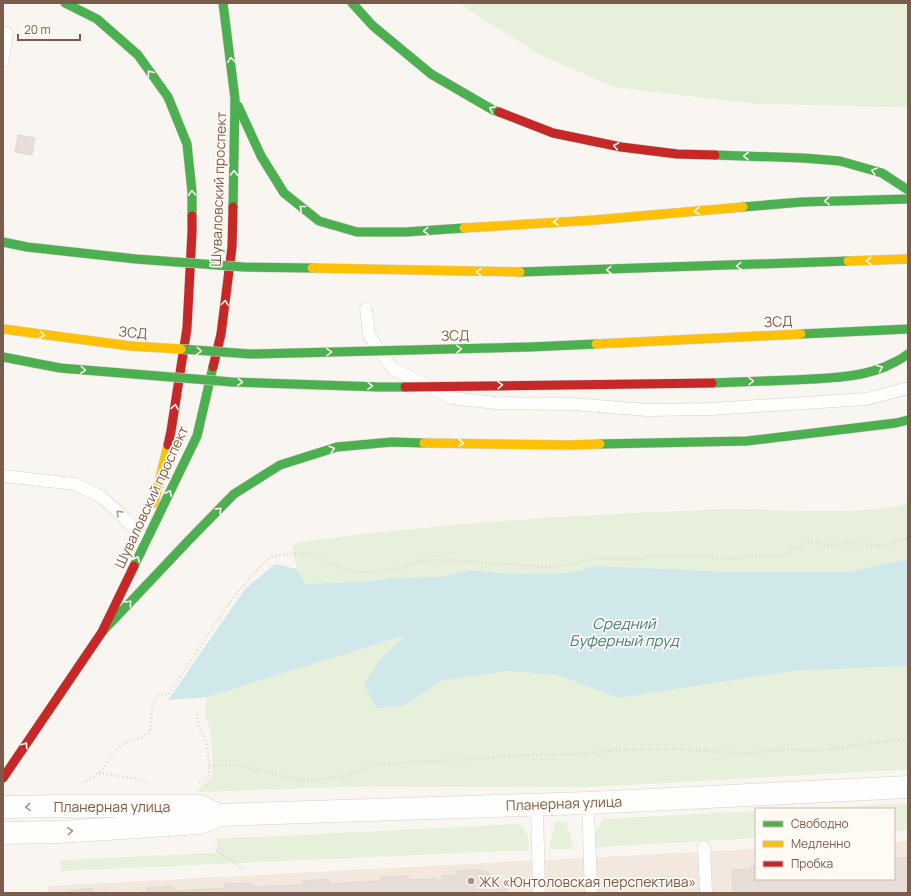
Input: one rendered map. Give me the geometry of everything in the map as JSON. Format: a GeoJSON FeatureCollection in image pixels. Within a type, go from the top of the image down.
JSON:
{"type":"FeatureCollection","features":[{"type":"Feature","properties":{"kind":"main road"},"geometry":{"type":"LineString","coordinates":[[65,3],[97,19],[138,55],[168,97],[187,144],[192,192],[192,232],[186,336],[171,431],[146,541]]}},
{"type":"Feature","properties":{"kind":"main road","name":"Шуваловский проспект"},"geometry":{"type":"LineString","coordinates":[[3,778],[102,632],[197,436],[221,334],[232,247],[235,99],[223,3]]}},
{"type":"Feature","properties":{"kind":"main road"},"geometry":{"type":"LineString","coordinates":[[352,3],[373,26],[431,74],[493,110],[553,133],[621,147],[677,154],[803,158],[840,161],[882,173],[908,190]]}},
{"type":"Feature","properties":{"kind":"main road"},"geometry":{"type":"LineString","coordinates":[[235,99],[260,156],[284,193],[319,221],[357,232],[406,232],[594,220],[802,202],[908,199]]}},
{"type":"Feature","properties":{"kind":"main road"},"geometry":{"type":"LineString","coordinates":[[3,242],[27,247],[136,259],[244,267],[515,272],[808,264],[908,259]]}},
{"type":"Feature","properties":{"kind":"main road","name":"ЗСД"},"geometry":{"type":"LineString","coordinates":[[3,329],[130,346],[250,354],[530,347],[908,329]]}},
{"type":"Feature","properties":{"kind":"main road"},"geometry":{"type":"LineString","coordinates":[[3,358],[60,368],[232,382],[380,387],[712,383],[834,378],[871,372],[901,359],[908,354]]}},
{"type":"Feature","properties":{"kind":"main road"},"geometry":{"type":"LineString","coordinates":[[102,632],[234,494],[280,465],[337,447],[392,442],[569,445],[747,442],[896,423],[908,420]]}},
{"type":"Feature","properties":{"kind":"street","name":"Планерная улица"},"geometry":{"type":"LineString","coordinates":[[3,833],[58,832],[200,823],[219,816],[588,803],[908,787]]}},
{"type":"Feature","properties":{"kind":"street","name":"Планерная улица"},"geometry":{"type":"LineString","coordinates":[[3,807],[200,806],[219,816]]}},
{"type":"Feature","properties":{"kind":"lane"},"geometry":{"type":"LineString","coordinates":[[3,61],[7,33]]}},
{"type":"Feature","properties":{"kind":"lane"},"geometry":{"type":"LineString","coordinates":[[366,309],[369,335],[393,369],[452,398],[496,403],[573,404],[647,410],[711,409],[867,399],[908,388]]}},
{"type":"Feature","properties":{"kind":"lane"},"geometry":{"type":"LineString","coordinates":[[3,476],[75,484],[100,496],[146,541]]}},
{"type":"Feature","properties":{"kind":"lane"},"geometry":{"type":"LineString","coordinates":[[588,803],[591,893]]}},
{"type":"Feature","properties":{"kind":"lane"},"geometry":{"type":"LineString","coordinates":[[537,804],[539,893]]}},
{"type":"Feature","properties":{"kind":"lane"},"geometry":{"type":"LineString","coordinates":[[704,847],[706,893]]}},
{"type":"Feature","properties":{"kind":"path"},"geometry":{"type":"LineString","coordinates":[[73,786],[99,773],[113,753],[122,745],[147,736],[150,732],[152,709],[157,697],[160,694],[168,695],[232,600],[261,565],[272,556],[299,553],[310,554],[349,571],[372,572],[403,568],[419,561],[438,560],[545,567],[565,565],[594,559],[627,559],[656,556],[705,555],[718,559],[732,559],[748,556],[785,555],[808,542],[819,542],[830,546],[846,543],[884,546],[908,538]]}},
{"type":"Feature","properties":{"kind":"path"},"geometry":{"type":"LineString","coordinates":[[197,714],[198,725],[207,744],[210,775]]}},
{"type":"Feature","properties":{"kind":"path"},"geometry":{"type":"LineString","coordinates":[[209,766],[236,765],[300,780],[314,780],[346,776],[375,764],[476,759],[518,755],[586,754],[614,750],[676,749],[740,754],[790,748],[808,751],[908,739]]}},
{"type":"Feature","properties":{"kind":"path"},"geometry":{"type":"LineString","coordinates":[[99,773],[138,779],[153,785]]}},
{"type":"Feature","properties":{"kind":"path"},"geometry":{"type":"LineString","coordinates":[[213,848],[245,870]]}},
{"type":"Feature","properties":{"kind":"shaded area"},"geometry":{"type":"Polygon","coordinates":[[[908,841],[908,893],[47,893],[48,886],[755,849],[755,880],[895,880],[895,842],[908,841]]]}},
{"type":"Feature","properties":{"kind":"green space"},"geometry":{"type":"Polygon","coordinates":[[[461,3],[908,3],[908,107],[756,104],[614,87],[540,55],[464,7],[461,3]]]}},
{"type":"Feature","properties":{"kind":"green space"},"geometry":{"type":"Polygon","coordinates":[[[908,503],[908,559],[848,572],[735,572],[595,566],[570,573],[512,574],[470,570],[440,577],[393,578],[369,581],[305,584],[297,569],[292,547],[299,542],[400,530],[502,521],[706,510],[815,511],[884,509],[908,503]]]}},
{"type":"Feature","properties":{"kind":"green space"},"geometry":{"type":"Polygon","coordinates":[[[407,634],[379,660],[403,706],[441,681],[507,671],[557,675],[619,698],[793,671],[908,666],[908,769],[586,787],[370,786],[196,792],[213,776],[211,734],[205,713],[207,697],[407,634]]]}},
{"type":"Feature","properties":{"kind":"green space"},"geometry":{"type":"Polygon","coordinates":[[[908,803],[908,830],[895,831],[895,808],[816,808],[908,803]]]}},
{"type":"Feature","properties":{"kind":"green space"},"geometry":{"type":"Polygon","coordinates":[[[755,811],[755,838],[596,847],[596,832],[603,819],[755,811]]]}},
{"type":"Feature","properties":{"kind":"green space"},"geometry":{"type":"Polygon","coordinates":[[[555,822],[566,822],[574,849],[549,849],[555,822]]]}},
{"type":"Feature","properties":{"kind":"green space"},"geometry":{"type":"Polygon","coordinates":[[[520,824],[528,836],[529,850],[61,871],[61,860],[217,853],[217,839],[520,824]]]}},
{"type":"Feature","properties":{"kind":"water","name":"Средний Буферный пруд"},"geometry":{"type":"Polygon","coordinates":[[[908,559],[908,666],[793,671],[619,698],[557,675],[507,671],[441,681],[403,706],[377,708],[364,685],[379,660],[406,635],[207,697],[168,700],[245,589],[275,564],[297,569],[305,584],[369,581],[393,578],[440,577],[470,570],[512,574],[570,573],[595,566],[735,572],[848,572],[908,559]]]}},
{"type":"Feature","properties":{"kind":"building"},"geometry":{"type":"Polygon","coordinates":[[[18,135],[35,138],[32,155],[15,152],[18,135]]]}},
{"type":"Feature","properties":{"kind":"building"},"geometry":{"type":"Polygon","coordinates":[[[908,858],[908,893],[733,893],[732,870],[751,869],[751,866],[755,865],[755,880],[895,880],[895,859],[908,858]]]}},
{"type":"Feature","properties":{"kind":"building","name":"ЖК «Юнтоловская перспектива»"},"geometry":{"type":"Polygon","coordinates":[[[479,870],[487,872],[495,877],[504,886],[508,893],[123,893],[147,892],[147,888],[173,886],[173,891],[225,888],[224,884],[251,883],[251,887],[303,885],[303,881],[329,879],[330,884],[381,881],[381,877],[408,876],[408,880],[436,879],[436,882],[442,882],[442,876],[457,875],[456,871],[479,870]]]}},
{"type":"Feature","properties":{"kind":"building"},"geometry":{"type":"Polygon","coordinates":[[[93,888],[93,893],[65,893],[70,891],[93,888]]]}},
{"type":"Feature","properties":{"kind":"traffic: fast"},"geometry":{"type":"LineString","coordinates":[[65,3],[97,19],[138,55],[168,97],[187,144],[192,192],[192,216]]}},
{"type":"Feature","properties":{"kind":"traffic: fast"},"geometry":{"type":"LineString","coordinates":[[223,3],[235,99],[233,207]]}},
{"type":"Feature","properties":{"kind":"traffic: fast"},"geometry":{"type":"LineString","coordinates":[[352,3],[373,26],[431,74],[499,112]]}},
{"type":"Feature","properties":{"kind":"traffic: fast"},"geometry":{"type":"LineString","coordinates":[[238,106],[261,156],[284,193],[319,221],[357,232],[406,232],[464,228]]}},
{"type":"Feature","properties":{"kind":"traffic: fast"},"geometry":{"type":"LineString","coordinates":[[715,155],[803,158],[840,161],[882,173],[908,190]]}},
{"type":"Feature","properties":{"kind":"traffic: fast"},"geometry":{"type":"LineString","coordinates":[[743,207],[802,202],[908,199]]}},
{"type":"Feature","properties":{"kind":"traffic: fast"},"geometry":{"type":"LineString","coordinates":[[3,242],[27,247],[136,259],[244,267],[312,268]]}},
{"type":"Feature","properties":{"kind":"traffic: fast"},"geometry":{"type":"LineString","coordinates":[[520,272],[848,261]]}},
{"type":"Feature","properties":{"kind":"traffic: fast"},"geometry":{"type":"LineString","coordinates":[[801,334],[908,329]]}},
{"type":"Feature","properties":{"kind":"traffic: fast"},"geometry":{"type":"LineString","coordinates":[[181,349],[250,354],[596,344]]}},
{"type":"Feature","properties":{"kind":"traffic: fast"},"geometry":{"type":"LineString","coordinates":[[712,383],[845,377],[883,368],[908,354]]}},
{"type":"Feature","properties":{"kind":"traffic: fast"},"geometry":{"type":"LineString","coordinates":[[3,357],[60,368],[232,382],[405,387]]}},
{"type":"Feature","properties":{"kind":"traffic: fast"},"geometry":{"type":"LineString","coordinates":[[134,566],[197,436],[213,367]]}},
{"type":"Feature","properties":{"kind":"traffic: fast"},"geometry":{"type":"LineString","coordinates":[[600,444],[747,441],[896,423],[908,420]]}},
{"type":"Feature","properties":{"kind":"traffic: fast"},"geometry":{"type":"LineString","coordinates":[[102,632],[234,494],[280,465],[337,447],[392,442],[424,443]]}},
{"type":"Feature","properties":{"kind":"traffic: slow"},"geometry":{"type":"LineString","coordinates":[[464,228],[595,220],[743,207]]}},
{"type":"Feature","properties":{"kind":"traffic: slow"},"geometry":{"type":"LineString","coordinates":[[848,261],[908,259]]}},
{"type":"Feature","properties":{"kind":"traffic: slow"},"geometry":{"type":"LineString","coordinates":[[312,268],[520,272]]}},
{"type":"Feature","properties":{"kind":"traffic: slow"},"geometry":{"type":"LineString","coordinates":[[3,329],[130,346],[181,349]]}},
{"type":"Feature","properties":{"kind":"traffic: slow"},"geometry":{"type":"LineString","coordinates":[[596,344],[801,334]]}},
{"type":"Feature","properties":{"kind":"traffic: slow"},"geometry":{"type":"LineString","coordinates":[[424,443],[600,444]]}},
{"type":"Feature","properties":{"kind":"traffic: slow"},"geometry":{"type":"LineString","coordinates":[[154,503],[168,445]]}},
{"type":"Feature","properties":{"kind":"traffic: jam"},"geometry":{"type":"LineString","coordinates":[[499,112],[553,133],[621,147],[677,154],[715,155]]}},
{"type":"Feature","properties":{"kind":"traffic: jam"},"geometry":{"type":"LineString","coordinates":[[213,367],[221,334],[232,247],[233,207]]}},
{"type":"Feature","properties":{"kind":"traffic: jam"},"geometry":{"type":"LineString","coordinates":[[168,445],[187,328],[192,216]]}},
{"type":"Feature","properties":{"kind":"traffic: jam"},"geometry":{"type":"LineString","coordinates":[[405,387],[712,383]]}},
{"type":"Feature","properties":{"kind":"traffic: jam"},"geometry":{"type":"LineString","coordinates":[[3,778],[102,632],[134,566]]}},
{"type":"Feature","properties":{"kind":"place","name":"ЖК «Юнтоловская перспектива»"},"geometry":{"type":"Point","coordinates":[471,881]}}]}
